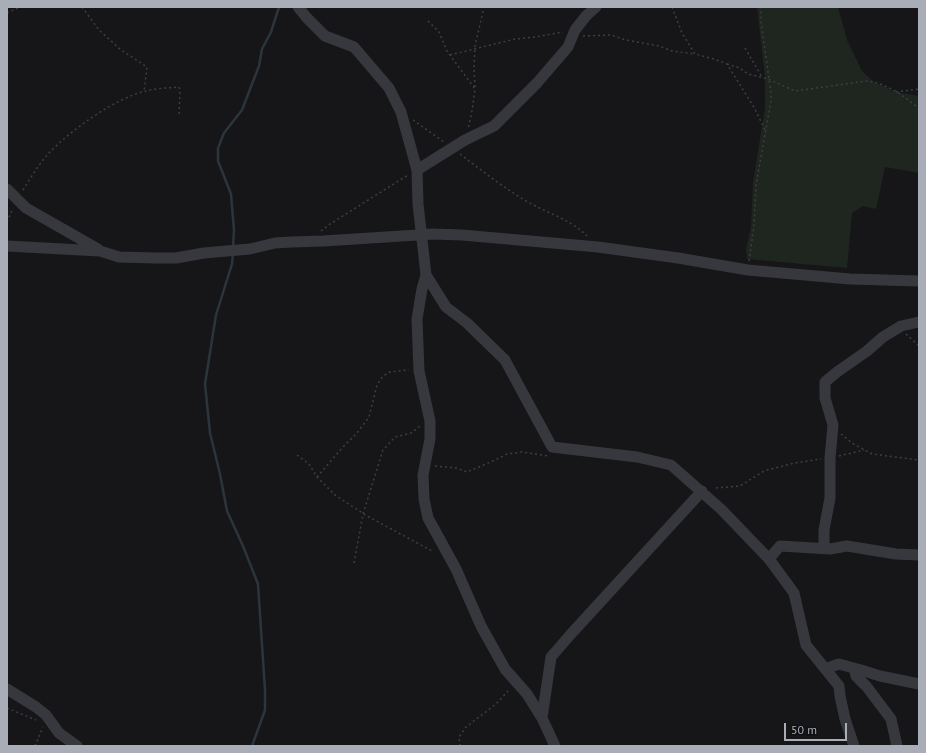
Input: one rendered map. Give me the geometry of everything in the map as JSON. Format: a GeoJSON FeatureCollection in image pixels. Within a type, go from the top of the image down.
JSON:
{"type":"FeatureCollection","features":[{"type":"Feature","properties":{"kind":"street"},"geometry":{"type":"LineString","coordinates":[[298,7],[325,36],[354,47],[389,88],[402,112],[417,170],[418,204],[426,275],[416,319],[419,371],[429,414],[430,438],[423,475],[424,499],[428,518],[456,569],[481,626],[505,669],[528,694],[542,718],[555,746]]}},
{"type":"Feature","properties":{"kind":"street"},"geometry":{"type":"LineString","coordinates":[[417,170],[465,140],[494,126],[536,83],[568,47],[575,30],[586,16],[596,7]]}},
{"type":"Feature","properties":{"kind":"street"},"geometry":{"type":"LineString","coordinates":[[7,189],[26,208],[100,251],[119,257],[176,258],[204,253],[250,249],[275,243],[433,234],[462,235],[598,247],[678,258],[748,270],[850,279],[919,281]]}},
{"type":"Feature","properties":{"kind":"street"},"geometry":{"type":"LineString","coordinates":[[7,246],[100,251]]}},
{"type":"Feature","properties":{"kind":"street"},"geometry":{"type":"LineString","coordinates":[[426,275],[446,307],[467,323],[505,360],[552,447],[637,456],[671,464],[722,510],[769,559],[794,593],[806,645],[839,686],[845,720],[854,746]]}},
{"type":"Feature","properties":{"kind":"street"},"geometry":{"type":"LineString","coordinates":[[824,548],[824,530],[830,498],[830,458],[833,425],[824,398],[825,382],[867,351],[882,337],[901,326],[919,322]]}},
{"type":"Feature","properties":{"kind":"street"},"geometry":{"type":"LineString","coordinates":[[542,718],[551,657],[702,491]]}},
{"type":"Feature","properties":{"kind":"street"},"geometry":{"type":"LineString","coordinates":[[769,559],[780,546],[824,548],[847,546],[896,554],[919,555]]}},
{"type":"Feature","properties":{"kind":"street"},"geometry":{"type":"LineString","coordinates":[[825,668],[839,664],[880,676],[919,684]]}},
{"type":"Feature","properties":{"kind":"street"},"geometry":{"type":"LineString","coordinates":[[854,668],[856,676],[867,687],[891,719],[897,746]]}},
{"type":"Feature","properties":{"kind":"street"},"geometry":{"type":"LineString","coordinates":[[7,689],[46,715],[59,733],[77,746]]}},
{"type":"Feature","properties":{"kind":"path"},"geometry":{"type":"LineString","coordinates":[[7,13],[20,7]]}},
{"type":"Feature","properties":{"kind":"path"},"geometry":{"type":"LineString","coordinates":[[82,7],[98,30],[121,50],[147,67],[144,91]]}},
{"type":"Feature","properties":{"kind":"path"},"geometry":{"type":"LineString","coordinates":[[465,140],[472,111],[475,89],[475,48],[484,7]]}},
{"type":"Feature","properties":{"kind":"path"},"geometry":{"type":"LineString","coordinates":[[672,7],[682,33],[694,54]]}},
{"type":"Feature","properties":{"kind":"path"},"geometry":{"type":"LineString","coordinates":[[748,270],[754,226],[756,185],[771,101],[761,22],[761,7]]}},
{"type":"Feature","properties":{"kind":"path"},"geometry":{"type":"LineString","coordinates":[[428,21],[439,32],[447,51],[475,89]]}},
{"type":"Feature","properties":{"kind":"path"},"geometry":{"type":"LineString","coordinates":[[450,55],[515,38],[536,37],[575,30]]}},
{"type":"Feature","properties":{"kind":"path"},"geometry":{"type":"LineString","coordinates":[[568,47],[578,38],[585,36],[611,35],[626,40],[659,46],[672,51],[714,59],[740,68],[748,74],[768,79],[795,91],[867,81],[874,82],[896,92],[919,109]]}},
{"type":"Feature","properties":{"kind":"path"},"geometry":{"type":"LineString","coordinates":[[745,48],[762,77]]}},
{"type":"Feature","properties":{"kind":"path"},"geometry":{"type":"LineString","coordinates":[[726,64],[755,110],[765,131]]}},
{"type":"Feature","properties":{"kind":"path"},"geometry":{"type":"LineString","coordinates":[[7,222],[17,200],[36,169],[50,152],[78,128],[110,105],[144,91],[179,87],[179,117]]}},
{"type":"Feature","properties":{"kind":"path"},"geometry":{"type":"LineString","coordinates":[[896,92],[919,89]]}},
{"type":"Feature","properties":{"kind":"path"},"geometry":{"type":"LineString","coordinates":[[402,112],[453,148],[490,178],[527,202],[569,221],[578,227],[598,247]]}},
{"type":"Feature","properties":{"kind":"path"},"geometry":{"type":"LineString","coordinates":[[315,241],[320,232],[330,224],[417,170]]}},
{"type":"Feature","properties":{"kind":"path"},"geometry":{"type":"LineString","coordinates":[[901,326],[906,334],[919,346]]}},
{"type":"Feature","properties":{"kind":"path"},"geometry":{"type":"LineString","coordinates":[[317,477],[357,433],[369,417],[377,385],[382,376],[390,372],[406,370],[419,371]]}},
{"type":"Feature","properties":{"kind":"path"},"geometry":{"type":"LineString","coordinates":[[354,562],[363,514],[383,450],[395,437],[411,433],[419,428],[429,414]]}},
{"type":"Feature","properties":{"kind":"path"},"geometry":{"type":"LineString","coordinates":[[833,425],[852,443],[872,454],[919,460]]}},
{"type":"Feature","properties":{"kind":"path"},"geometry":{"type":"LineString","coordinates":[[716,488],[740,486],[764,472],[782,466],[830,458],[864,450]]}},
{"type":"Feature","properties":{"kind":"path"},"geometry":{"type":"LineString","coordinates":[[425,466],[456,468],[467,472],[493,462],[507,454],[522,452],[550,457]]}},
{"type":"Feature","properties":{"kind":"path"},"geometry":{"type":"LineString","coordinates":[[297,455],[309,464],[317,477],[335,495],[363,514],[438,553]]}},
{"type":"Feature","properties":{"kind":"path"},"geometry":{"type":"LineString","coordinates":[[460,746],[459,737],[466,727],[496,704],[517,683]]}},
{"type":"Feature","properties":{"kind":"path"},"geometry":{"type":"LineString","coordinates":[[7,708],[38,721]]}},
{"type":"Feature","properties":{"kind":"path"},"geometry":{"type":"LineString","coordinates":[[35,746],[44,723],[55,727]]}},
{"type":"Feature","properties":{"kind":"shaded area"},"geometry":{"type":"Polygon","coordinates":[[[757,7],[838,7],[847,40],[862,71],[874,82],[896,92],[919,96],[919,173],[885,167],[876,209],[863,206],[852,213],[847,268],[747,259],[746,249],[751,227],[753,183],[765,108],[765,77],[757,7]]]}},
{"type":"Feature","properties":{"kind":"waterway"},"geometry":{"type":"LineString","coordinates":[[233,248],[234,230],[231,194],[218,161],[218,148],[224,133],[242,110],[259,66],[262,49],[271,32],[279,7]]}},
{"type":"Feature","properties":{"kind":"waterway"},"geometry":{"type":"LineString","coordinates":[[233,253],[232,264],[216,315],[205,384],[210,433],[227,511],[258,584],[265,710],[252,746]]}}]}
